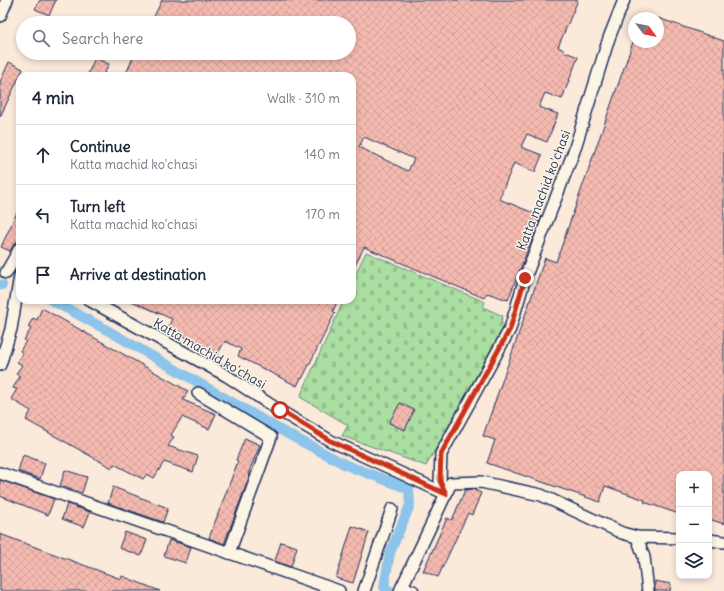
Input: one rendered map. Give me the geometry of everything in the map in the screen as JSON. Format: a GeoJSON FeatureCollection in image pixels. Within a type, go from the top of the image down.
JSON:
{"type":"FeatureCollection","features":[{"type":"Feature","properties":{"kind":"street"},"geometry":{"type":"LineString","coordinates":[[0,16],[7,0]]}},
{"type":"Feature","properties":{"kind":"street","name":"Katta machid ko'chasi"},"geometry":{"type":"LineString","coordinates":[[446,494],[440,481],[441,454],[510,329],[525,278],[574,151],[609,38],[624,0]]}},
{"type":"Feature","properties":{"kind":"street"},"geometry":{"type":"LineString","coordinates":[[16,254],[3,272],[16,275]]}},
{"type":"Feature","properties":{"kind":"street"},"geometry":{"type":"LineString","coordinates":[[0,364],[11,329],[16,300]]}},
{"type":"Feature","properties":{"kind":"street","name":"Katta machid ko'chasi"},"geometry":{"type":"LineString","coordinates":[[96,304],[227,376],[331,441],[446,494]]}},
{"type":"Feature","properties":{"kind":"street"},"geometry":{"type":"LineString","coordinates":[[198,393],[271,437],[229,552]]}},
{"type":"Feature","properties":{"kind":"street"},"geometry":{"type":"LineString","coordinates":[[0,473],[339,591]]}},
{"type":"Feature","properties":{"kind":"street"},"geometry":{"type":"LineString","coordinates":[[414,591],[401,589],[451,483],[481,482],[541,495],[622,533],[637,537],[676,538]]}},
{"type":"Feature","properties":{"kind":"street"},"geometry":{"type":"LineString","coordinates":[[364,591],[392,509]]}},
{"type":"Feature","properties":{"kind":"street"},"geometry":{"type":"LineString","coordinates":[[637,537],[644,557],[648,591]]}},
{"type":"Feature","properties":{"kind":"street"},"geometry":{"type":"LineString","coordinates":[[712,540],[724,542]]}},
{"type":"Feature","properties":{"kind":"green space"},"geometry":{"type":"Polygon","coordinates":[[[366,252],[485,302],[483,307],[503,316],[501,322],[504,326],[426,466],[342,436],[348,425],[300,397],[342,304],[356,304],[356,273],[366,252]]]}},
{"type":"Feature","properties":{"kind":"building"},"geometry":{"type":"Polygon","coordinates":[[[40,0],[56,0],[49,15],[35,9],[40,0]]]}},
{"type":"Feature","properties":{"kind":"building"},"geometry":{"type":"Polygon","coordinates":[[[162,0],[578,0],[558,47],[564,50],[563,51],[578,57],[562,99],[545,93],[539,107],[558,114],[547,142],[527,134],[521,147],[542,155],[535,172],[514,163],[499,199],[541,216],[508,300],[487,293],[484,298],[364,247],[356,264],[356,72],[127,72],[132,60],[356,60],[356,16],[154,16],[162,0]],[[364,137],[359,147],[408,171],[414,159],[364,137]]]}},
{"type":"Feature","properties":{"kind":"building"},"geometry":{"type":"Polygon","coordinates":[[[664,20],[724,41],[724,524],[712,520],[712,471],[676,471],[676,513],[605,486],[600,502],[487,463],[495,440],[483,436],[545,258],[556,262],[631,48],[664,48],[664,20]]]}},
{"type":"Feature","properties":{"kind":"building"},"geometry":{"type":"Polygon","coordinates":[[[94,60],[100,60],[109,64],[105,72],[89,72],[94,60]]]}},
{"type":"Feature","properties":{"kind":"building"},"geometry":{"type":"Polygon","coordinates":[[[9,62],[23,69],[22,72],[16,72],[16,84],[0,117],[0,82],[9,62]]]}},
{"type":"Feature","properties":{"kind":"building"},"geometry":{"type":"Polygon","coordinates":[[[16,215],[16,243],[10,251],[1,247],[16,215]]]}},
{"type":"Feature","properties":{"kind":"building"},"geometry":{"type":"Polygon","coordinates":[[[138,304],[336,304],[333,311],[335,313],[302,379],[301,378],[297,386],[238,356],[241,349],[225,341],[217,355],[168,327],[172,319],[138,304]]]}},
{"type":"Feature","properties":{"kind":"building"},"geometry":{"type":"Polygon","coordinates":[[[42,308],[188,391],[183,400],[216,414],[209,429],[182,417],[171,435],[174,437],[168,446],[198,456],[193,472],[164,462],[154,478],[147,474],[143,479],[114,464],[112,468],[26,420],[31,411],[11,399],[17,389],[13,388],[20,376],[16,374],[22,365],[17,362],[23,353],[20,351],[26,341],[24,340],[31,329],[28,327],[33,318],[37,320],[42,308]]]}},
{"type":"Feature","properties":{"kind":"building"},"geometry":{"type":"Polygon","coordinates":[[[400,403],[414,410],[405,430],[389,423],[400,403]]]}},
{"type":"Feature","properties":{"kind":"building"},"geometry":{"type":"Polygon","coordinates":[[[245,438],[260,445],[248,474],[250,475],[224,544],[209,538],[238,461],[236,460],[245,438]]]}},
{"type":"Feature","properties":{"kind":"building"},"geometry":{"type":"Polygon","coordinates":[[[23,455],[45,463],[40,479],[18,471],[23,455]]]}},
{"type":"Feature","properties":{"kind":"building"},"geometry":{"type":"Polygon","coordinates":[[[65,470],[87,477],[82,493],[60,486],[65,470]]]}},
{"type":"Feature","properties":{"kind":"building"},"geometry":{"type":"Polygon","coordinates":[[[0,480],[54,499],[48,515],[0,496],[0,480]]]}},
{"type":"Feature","properties":{"kind":"building"},"geometry":{"type":"Polygon","coordinates":[[[113,487],[168,508],[163,522],[108,503],[113,487]]]}},
{"type":"Feature","properties":{"kind":"building"},"geometry":{"type":"Polygon","coordinates":[[[472,489],[481,493],[472,515],[468,513],[438,577],[423,571],[447,518],[452,520],[465,490],[472,489]]]}},
{"type":"Feature","properties":{"kind":"building"},"geometry":{"type":"Polygon","coordinates":[[[67,504],[90,512],[84,527],[62,519],[67,504]]]}},
{"type":"Feature","properties":{"kind":"building"},"geometry":{"type":"Polygon","coordinates":[[[352,526],[369,532],[353,583],[336,578],[352,526]]]}},
{"type":"Feature","properties":{"kind":"building"},"geometry":{"type":"Polygon","coordinates":[[[125,532],[147,540],[141,556],[119,548],[125,532]]]}},
{"type":"Feature","properties":{"kind":"building"},"geometry":{"type":"Polygon","coordinates":[[[0,534],[121,579],[122,576],[160,591],[0,591],[0,534]]]}},
{"type":"Feature","properties":{"kind":"building"},"geometry":{"type":"Polygon","coordinates":[[[169,540],[191,547],[186,563],[164,556],[169,540]]]}},
{"type":"Feature","properties":{"kind":"building"},"geometry":{"type":"Polygon","coordinates":[[[281,542],[297,547],[291,567],[275,561],[281,542]]]}},
{"type":"Feature","properties":{"kind":"building"},"geometry":{"type":"Polygon","coordinates":[[[655,581],[671,584],[670,591],[655,591],[655,581]]]}},
{"type":"Feature","properties":{"kind":"waterway"},"geometry":{"type":"LineString","coordinates":[[58,304],[107,330],[284,432],[346,465],[409,489],[410,505],[390,553],[384,587],[390,591]]}},
{"type":"Feature","properties":{"kind":"route"},"geometry":{"type":"LineString","coordinates":[[280,410],[331,441],[446,494],[440,481],[441,454],[510,329],[525,278]]}}]}
